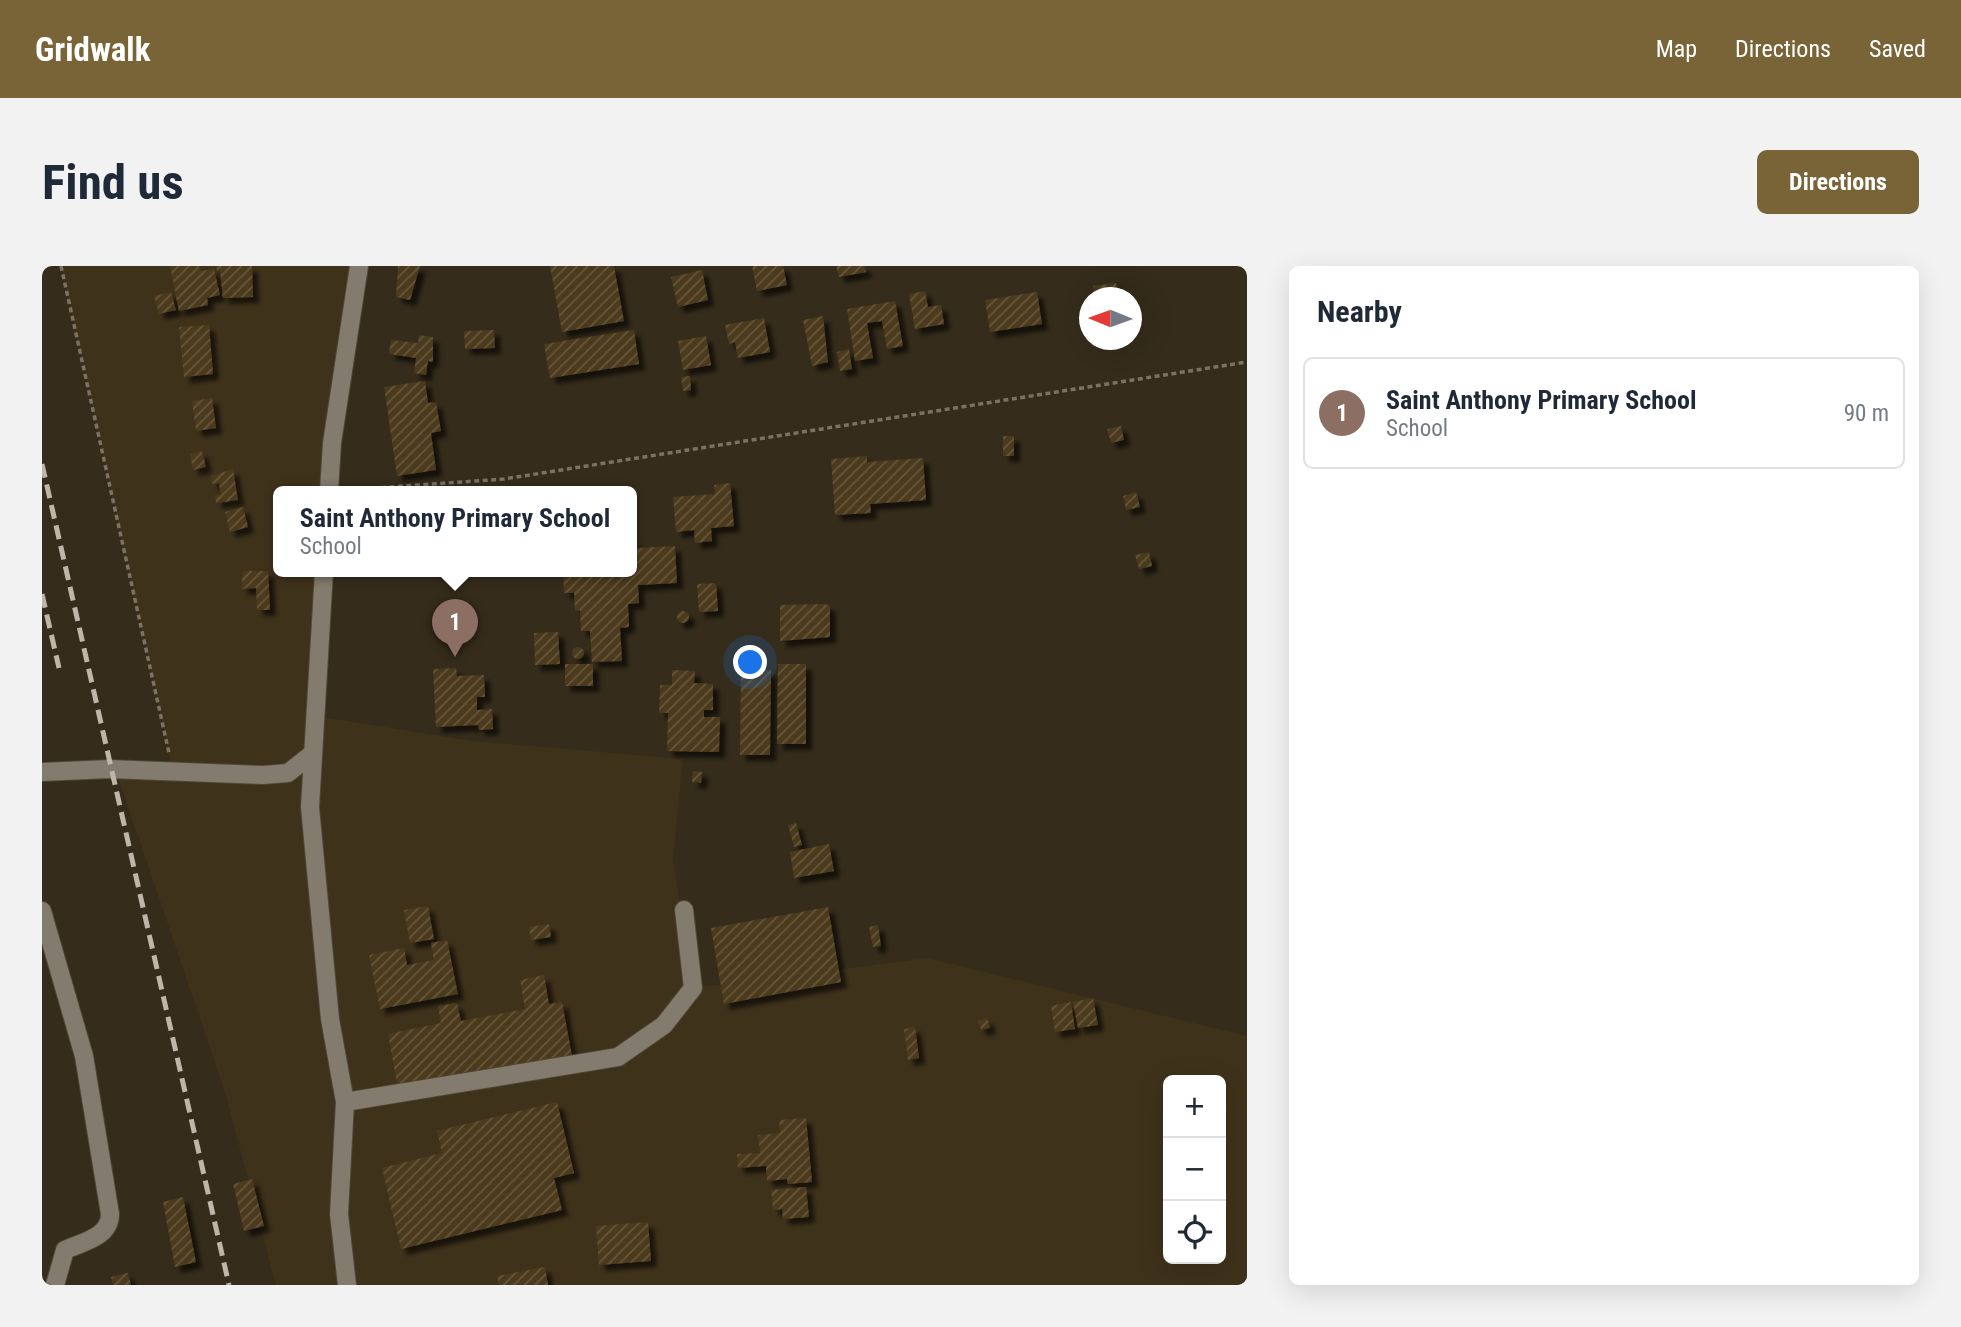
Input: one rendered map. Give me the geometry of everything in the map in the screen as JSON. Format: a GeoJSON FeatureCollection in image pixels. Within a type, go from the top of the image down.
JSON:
{"type":"FeatureCollection","features":[{"type":"Feature","properties":{"kind":"street"},"geometry":{"type":"LineString","coordinates":[[332,486],[332,443],[359,266]]}},
{"type":"Feature","properties":{"kind":"street"},"geometry":{"type":"LineString","coordinates":[[324,577],[310,807],[331,1019],[345,1102],[339,1214],[347,1285]]}},
{"type":"Feature","properties":{"kind":"street"},"geometry":{"type":"LineString","coordinates":[[42,772],[109,769],[288,773],[312,754]]}},
{"type":"Feature","properties":{"kind":"street"},"geometry":{"type":"LineString","coordinates":[[345,1102],[618,1057],[664,1025],[693,988],[684,910]]}},
{"type":"Feature","properties":{"kind":"street"},"geometry":{"type":"LineString","coordinates":[[42,911],[85,1056],[110,1214],[110,1225],[103,1233],[65,1250],[50,1282]]}},
{"type":"Feature","properties":{"kind":"path"},"geometry":{"type":"LineString","coordinates":[[61,266],[174,772]]}},
{"type":"Feature","properties":{"kind":"path"},"geometry":{"type":"LineString","coordinates":[[404,486],[504,479],[1247,362]]}},
{"type":"Feature","properties":{"kind":"shaded area"},"geometry":{"type":"Polygon","coordinates":[[[61,266],[359,266],[330,486],[273,486],[273,577],[324,577],[316,716],[472,741],[683,759],[673,859],[693,988],[927,958],[1247,1036],[1247,1285],[276,1285],[225,1092],[120,783],[109,769],[173,771],[61,266]]]}},
{"type":"Feature","properties":{"kind":"building"},"geometry":{"type":"Polygon","coordinates":[[[170,266],[199,266],[201,271],[214,269],[220,295],[207,298],[208,305],[179,311],[170,266]]]}},
{"type":"Feature","properties":{"kind":"building"},"geometry":{"type":"Polygon","coordinates":[[[216,266],[252,266],[253,297],[223,298],[220,271],[217,271],[216,266]]]}},
{"type":"Feature","properties":{"kind":"building"},"geometry":{"type":"Polygon","coordinates":[[[398,266],[420,266],[410,300],[396,297],[398,266]]]}},
{"type":"Feature","properties":{"kind":"building"},"geometry":{"type":"Polygon","coordinates":[[[550,266],[614,266],[624,321],[562,332],[550,266]]]}},
{"type":"Feature","properties":{"kind":"building"},"geometry":{"type":"Polygon","coordinates":[[[752,266],[783,266],[787,285],[757,291],[752,266]]]}},
{"type":"Feature","properties":{"kind":"building"},"geometry":{"type":"Polygon","coordinates":[[[836,266],[865,266],[866,272],[839,277],[836,266]]]}},
{"type":"Feature","properties":{"kind":"building"},"geometry":{"type":"Polygon","coordinates":[[[702,270],[708,300],[678,307],[671,277],[702,270]]]}},
{"type":"Feature","properties":{"kind":"building"},"geometry":{"type":"Polygon","coordinates":[[[1116,283],[1117,287],[1093,287],[1116,283]]]}},
{"type":"Feature","properties":{"kind":"building"},"geometry":{"type":"Polygon","coordinates":[[[925,291],[928,307],[941,305],[944,324],[915,329],[909,294],[925,291]]]}},
{"type":"Feature","properties":{"kind":"building"},"geometry":{"type":"Polygon","coordinates":[[[171,292],[176,310],[159,314],[154,296],[171,292]]]}},
{"type":"Feature","properties":{"kind":"building"},"geometry":{"type":"Polygon","coordinates":[[[1037,292],[1042,324],[990,332],[985,300],[1037,292]]]}},
{"type":"Feature","properties":{"kind":"building"},"geometry":{"type":"Polygon","coordinates":[[[895,301],[903,346],[887,349],[882,321],[867,323],[873,358],[855,361],[847,309],[895,301]]]}},
{"type":"Feature","properties":{"kind":"building"},"geometry":{"type":"Polygon","coordinates":[[[823,316],[828,362],[812,366],[803,320],[823,316]]]}},
{"type":"Feature","properties":{"kind":"building"},"geometry":{"type":"Polygon","coordinates":[[[764,318],[770,352],[738,358],[735,342],[729,344],[725,325],[764,318]]]}},
{"type":"Feature","properties":{"kind":"building"},"geometry":{"type":"Polygon","coordinates":[[[209,325],[213,374],[184,377],[179,327],[209,325]]]}},
{"type":"Feature","properties":{"kind":"building"},"geometry":{"type":"Polygon","coordinates":[[[494,330],[495,348],[465,349],[464,331],[494,330]]]}},
{"type":"Feature","properties":{"kind":"building"},"geometry":{"type":"Polygon","coordinates":[[[634,330],[639,364],[550,378],[544,344],[634,330]]]}},
{"type":"Feature","properties":{"kind":"building"},"geometry":{"type":"Polygon","coordinates":[[[419,335],[433,337],[433,362],[428,361],[426,375],[414,373],[416,358],[389,354],[391,340],[418,343],[419,335]]]}},
{"type":"Feature","properties":{"kind":"building"},"geometry":{"type":"Polygon","coordinates":[[[706,336],[711,365],[683,370],[678,341],[706,336]]]}},
{"type":"Feature","properties":{"kind":"building"},"geometry":{"type":"Polygon","coordinates":[[[849,349],[852,369],[840,371],[837,352],[849,349]]]}},
{"type":"Feature","properties":{"kind":"building"},"geometry":{"type":"Polygon","coordinates":[[[690,376],[691,390],[683,391],[681,377],[690,376]]]}},
{"type":"Feature","properties":{"kind":"building"},"geometry":{"type":"Polygon","coordinates":[[[425,381],[428,403],[436,402],[441,431],[431,433],[436,470],[397,476],[384,387],[425,381]]]}},
{"type":"Feature","properties":{"kind":"building"},"geometry":{"type":"Polygon","coordinates":[[[212,398],[216,428],[196,431],[192,401],[212,398]]]}},
{"type":"Feature","properties":{"kind":"building"},"geometry":{"type":"Polygon","coordinates":[[[1121,426],[1124,440],[1111,443],[1107,429],[1121,426]]]}},
{"type":"Feature","properties":{"kind":"building"},"geometry":{"type":"Polygon","coordinates":[[[1003,436],[1014,436],[1014,456],[1003,456],[1003,436]]]}},
{"type":"Feature","properties":{"kind":"building"},"geometry":{"type":"Polygon","coordinates":[[[202,451],[206,467],[193,470],[190,454],[202,451]]]}},
{"type":"Feature","properties":{"kind":"building"},"geometry":{"type":"Polygon","coordinates":[[[867,456],[867,462],[923,458],[926,500],[870,504],[871,513],[835,515],[831,459],[867,456]]]}},
{"type":"Feature","properties":{"kind":"building"},"geometry":{"type":"Polygon","coordinates":[[[233,469],[238,500],[216,503],[215,496],[221,495],[219,483],[212,484],[211,476],[233,469]]]}},
{"type":"Feature","properties":{"kind":"building"},"geometry":{"type":"Polygon","coordinates":[[[730,483],[734,526],[711,528],[712,541],[695,543],[694,530],[676,532],[673,497],[715,494],[714,485],[730,483]]]}},
{"type":"Feature","properties":{"kind":"building"},"geometry":{"type":"Polygon","coordinates":[[[1136,492],[1140,507],[1126,510],[1123,496],[1136,492]]]}},
{"type":"Feature","properties":{"kind":"building"},"geometry":{"type":"Polygon","coordinates":[[[243,507],[248,527],[230,532],[225,512],[243,507]]]}},
{"type":"Feature","properties":{"kind":"building"},"geometry":{"type":"Polygon","coordinates":[[[675,546],[677,583],[638,585],[639,603],[628,604],[629,627],[620,628],[622,661],[592,662],[590,631],[581,631],[580,610],[575,611],[574,593],[564,593],[563,577],[637,577],[637,548],[675,546]]]}},
{"type":"Feature","properties":{"kind":"building"},"geometry":{"type":"Polygon","coordinates":[[[1149,552],[1152,566],[1139,569],[1135,555],[1149,552]]]}},
{"type":"Feature","properties":{"kind":"building"},"geometry":{"type":"Polygon","coordinates":[[[243,571],[268,571],[270,610],[257,610],[256,588],[241,589],[243,571]]]}},
{"type":"Feature","properties":{"kind":"building"},"geometry":{"type":"Polygon","coordinates":[[[716,583],[718,611],[699,612],[697,584],[716,583]]]}},
{"type":"Feature","properties":{"kind":"building"},"geometry":{"type":"Polygon","coordinates":[[[780,605],[830,606],[830,637],[780,641],[780,605]]]}},
{"type":"Feature","properties":{"kind":"building"},"geometry":{"type":"Polygon","coordinates":[[[683,611],[689,617],[683,623],[677,617],[683,611]]]}},
{"type":"Feature","properties":{"kind":"building"},"geometry":{"type":"Polygon","coordinates":[[[558,632],[560,664],[535,665],[534,633],[558,632]]]}},
{"type":"Feature","properties":{"kind":"building"},"geometry":{"type":"Polygon","coordinates":[[[573,648],[583,648],[583,658],[573,658],[573,648]]]}},
{"type":"Feature","properties":{"kind":"building"},"geometry":{"type":"Polygon","coordinates":[[[565,664],[593,664],[593,686],[565,686],[565,664]]]}},
{"type":"Feature","properties":{"kind":"building"},"geometry":{"type":"Polygon","coordinates":[[[778,664],[806,664],[806,744],[777,744],[778,664]]]}},
{"type":"Feature","properties":{"kind":"building"},"geometry":{"type":"Polygon","coordinates":[[[456,668],[457,676],[484,675],[485,697],[477,697],[477,710],[492,709],[493,729],[479,730],[478,725],[436,727],[433,669],[456,668]]]}},
{"type":"Feature","properties":{"kind":"building"},"geometry":{"type":"Polygon","coordinates":[[[741,669],[771,670],[770,755],[740,755],[741,669]]]}},
{"type":"Feature","properties":{"kind":"building"},"geometry":{"type":"Polygon","coordinates":[[[672,670],[695,671],[694,683],[713,684],[713,710],[704,710],[704,717],[720,717],[719,752],[667,751],[668,713],[659,713],[660,685],[672,685],[672,670]]]}},
{"type":"Feature","properties":{"kind":"building"},"geometry":{"type":"Polygon","coordinates":[[[693,771],[702,772],[701,783],[692,782],[693,771]]]}},
{"type":"Feature","properties":{"kind":"building"},"geometry":{"type":"Polygon","coordinates":[[[796,823],[802,845],[794,847],[788,825],[796,823]]]}},
{"type":"Feature","properties":{"kind":"building"},"geometry":{"type":"Polygon","coordinates":[[[829,844],[834,871],[794,878],[790,852],[829,844]]]}},
{"type":"Feature","properties":{"kind":"building"},"geometry":{"type":"Polygon","coordinates":[[[428,906],[434,939],[410,943],[404,910],[428,906]]]}},
{"type":"Feature","properties":{"kind":"building"},"geometry":{"type":"Polygon","coordinates":[[[828,907],[841,982],[724,1004],[711,928],[828,907]]]}},
{"type":"Feature","properties":{"kind":"building"},"geometry":{"type":"Polygon","coordinates":[[[549,924],[551,937],[531,940],[529,927],[549,924]]]}},
{"type":"Feature","properties":{"kind":"building"},"geometry":{"type":"Polygon","coordinates":[[[878,925],[881,946],[873,947],[869,927],[878,925]]]}},
{"type":"Feature","properties":{"kind":"building"},"geometry":{"type":"Polygon","coordinates":[[[447,940],[458,994],[380,1009],[369,955],[404,948],[407,965],[434,960],[431,943],[447,940]]]}},
{"type":"Feature","properties":{"kind":"building"},"geometry":{"type":"Polygon","coordinates":[[[544,975],[549,1004],[562,1002],[572,1056],[398,1089],[388,1034],[441,1023],[438,1006],[457,1003],[461,1021],[525,1009],[520,980],[544,975]]]}},
{"type":"Feature","properties":{"kind":"building"},"geometry":{"type":"Polygon","coordinates":[[[1093,998],[1098,1025],[1078,1028],[1073,1002],[1093,998]]]}},
{"type":"Feature","properties":{"kind":"building"},"geometry":{"type":"Polygon","coordinates":[[[1071,1002],[1075,1029],[1055,1032],[1051,1006],[1071,1002]]]}},
{"type":"Feature","properties":{"kind":"building"},"geometry":{"type":"Polygon","coordinates":[[[987,1018],[990,1028],[981,1030],[978,1021],[987,1018]]]}},
{"type":"Feature","properties":{"kind":"building"},"geometry":{"type":"Polygon","coordinates":[[[915,1027],[919,1058],[908,1060],[904,1029],[915,1027]]]}},
{"type":"Feature","properties":{"kind":"building"},"geometry":{"type":"Polygon","coordinates":[[[557,1102],[574,1173],[554,1178],[562,1210],[401,1249],[382,1168],[442,1153],[437,1131],[557,1102]]]}},
{"type":"Feature","properties":{"kind":"building"},"geometry":{"type":"Polygon","coordinates":[[[806,1118],[812,1182],[788,1184],[787,1179],[767,1181],[766,1166],[738,1168],[737,1154],[760,1153],[758,1135],[780,1133],[779,1120],[806,1118]]]}},
{"type":"Feature","properties":{"kind":"building"},"geometry":{"type":"Polygon","coordinates":[[[252,1179],[264,1226],[244,1231],[233,1184],[252,1179]]]}},
{"type":"Feature","properties":{"kind":"building"},"geometry":{"type":"Polygon","coordinates":[[[806,1187],[809,1217],[783,1219],[782,1209],[773,1210],[771,1190],[806,1187]]]}},
{"type":"Feature","properties":{"kind":"building"},"geometry":{"type":"Polygon","coordinates":[[[183,1197],[196,1262],[175,1267],[163,1202],[183,1197]]]}},
{"type":"Feature","properties":{"kind":"building"},"geometry":{"type":"Polygon","coordinates":[[[648,1222],[651,1261],[599,1265],[596,1226],[648,1222]]]}},
{"type":"Feature","properties":{"kind":"building"},"geometry":{"type":"Polygon","coordinates":[[[545,1267],[548,1285],[499,1285],[497,1276],[545,1267]]]}},
{"type":"Feature","properties":{"kind":"building"},"geometry":{"type":"Polygon","coordinates":[[[128,1273],[131,1285],[113,1285],[111,1277],[128,1273]]]}},
{"type":"Feature","properties":{"kind":"railway"},"geometry":{"type":"LineString","coordinates":[[42,464],[229,1285]]}},
{"type":"Feature","properties":{"kind":"railway"},"geometry":{"type":"LineString","coordinates":[[42,594],[59,668]]}},
{"type":"Feature","properties":{"kind":"place","name":"Saint Anthony Primary School"},"geometry":{"type":"Point","coordinates":[455,657]}}]}
